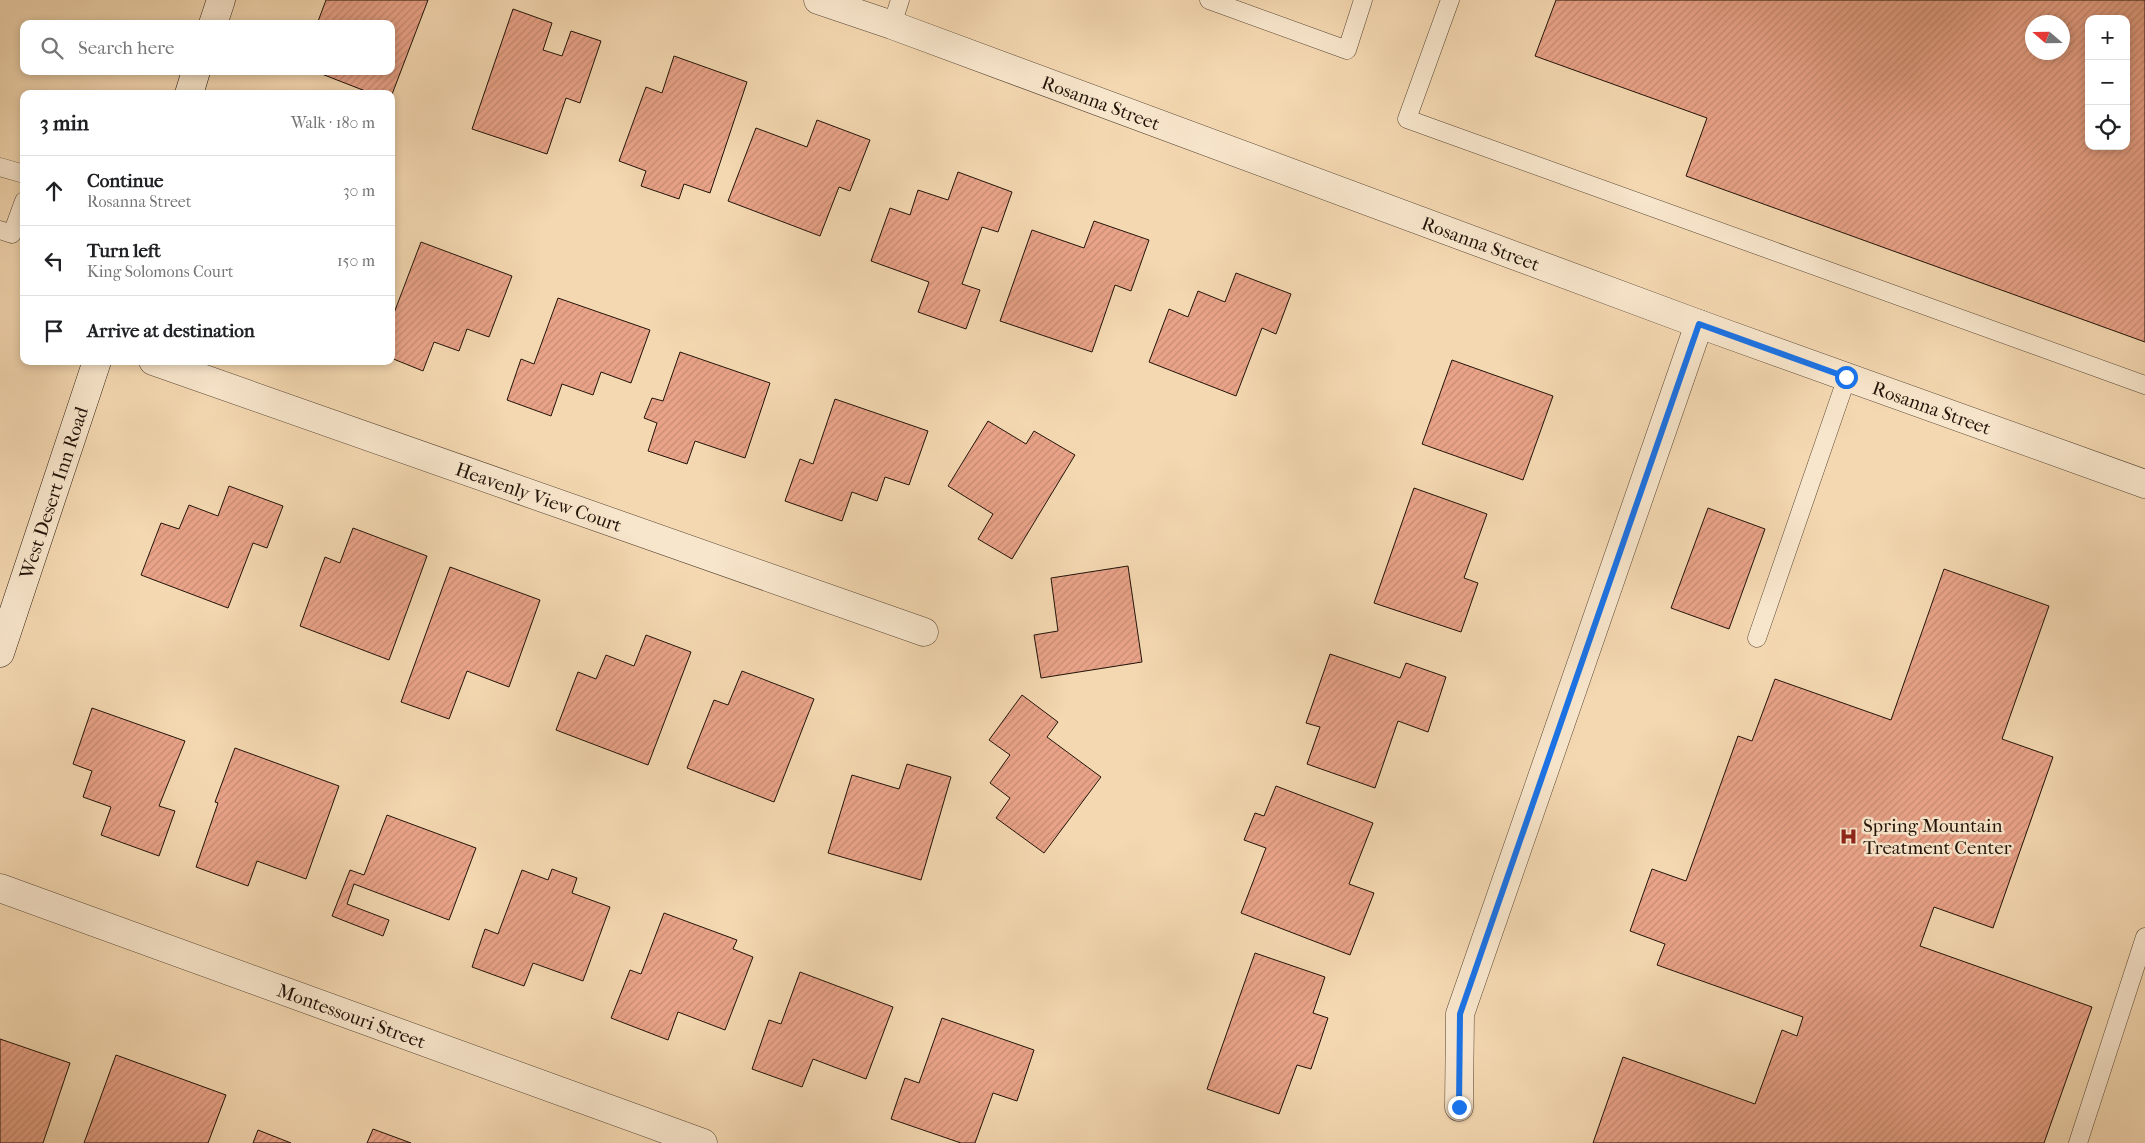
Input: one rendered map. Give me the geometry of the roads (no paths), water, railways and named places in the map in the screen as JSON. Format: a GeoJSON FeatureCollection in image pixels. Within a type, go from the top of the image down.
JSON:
{"type":"FeatureCollection","features":[{"type":"Feature","properties":{"kind":"street"},"geometry":{"type":"LineString","coordinates":[[214,20],[221,0]]}},
{"type":"Feature","properties":{"kind":"street","name":"Rosanna Street"},"geometry":{"type":"LineString","coordinates":[[818,0],[896,12],[1699,324],[2145,484]]}},
{"type":"Feature","properties":{"kind":"street"},"geometry":{"type":"LineString","coordinates":[[189,90],[195,75]]}},
{"type":"Feature","properties":{"kind":"street"},"geometry":{"type":"LineString","coordinates":[[1459,1107],[1460,1014],[1699,324]]}},
{"type":"Feature","properties":{"kind":"street","name":"West Desert Inn Road"},"geometry":{"type":"LineString","coordinates":[[0,653],[96,365]]}},
{"type":"Feature","properties":{"kind":"street","name":"Heavenly View Court"},"geometry":{"type":"LineString","coordinates":[[163,365],[924,632]]}},
{"type":"Feature","properties":{"kind":"street","name":"Montessouri Street"},"geometry":{"type":"LineString","coordinates":[[0,888],[704,1143]]}},
{"type":"Feature","properties":{"kind":"lane"},"geometry":{"type":"LineString","coordinates":[[1210,0],[1347,50],[1363,0]]}},
{"type":"Feature","properties":{"kind":"lane"},"geometry":{"type":"LineString","coordinates":[[1450,0],[1407,119],[2145,385]]}},
{"type":"Feature","properties":{"kind":"lane"},"geometry":{"type":"LineString","coordinates":[[0,167],[20,173]]}},
{"type":"Feature","properties":{"kind":"lane"},"geometry":{"type":"LineString","coordinates":[[0,230],[12,234],[20,212]]}},
{"type":"Feature","properties":{"kind":"lane"},"geometry":{"type":"LineString","coordinates":[[1757,638],[1846,377]]}},
{"type":"Feature","properties":{"kind":"lane"},"geometry":{"type":"LineString","coordinates":[[2078,1143],[2145,937]]}},
{"type":"Feature","properties":{"kind":"place","name":"Spring Mountain Treatment Center"},"geometry":{"type":"Point","coordinates":[1849,836]}}]}
